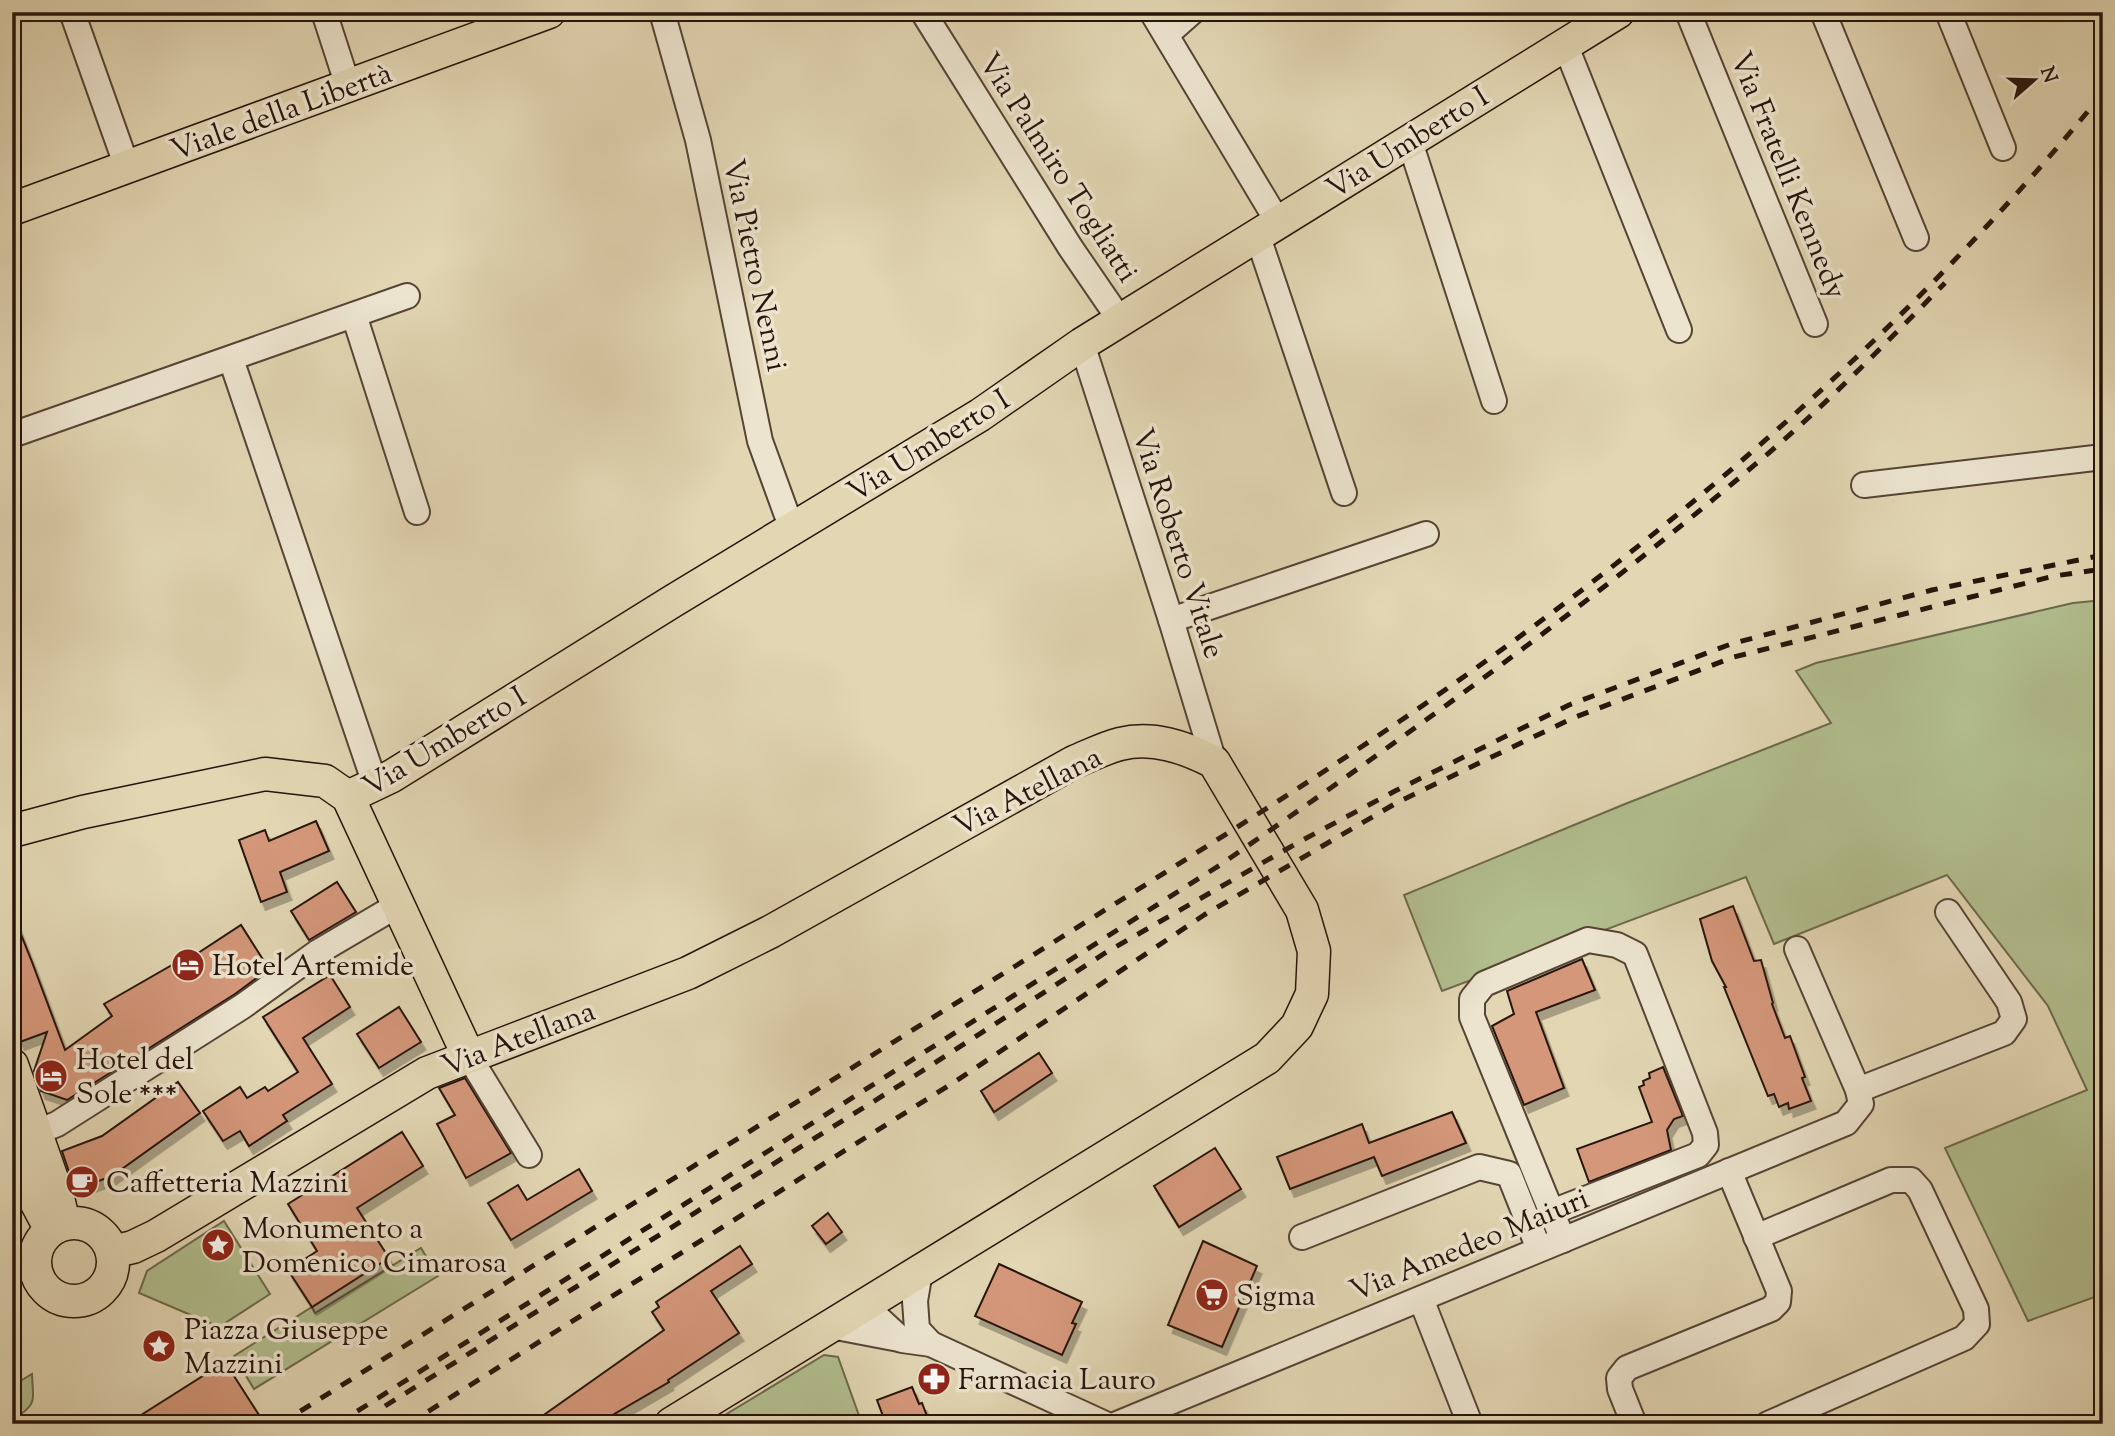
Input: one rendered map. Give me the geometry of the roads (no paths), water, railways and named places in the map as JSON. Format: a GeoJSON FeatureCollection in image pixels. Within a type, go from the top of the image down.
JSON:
{"type":"FeatureCollection","features":[{"type":"Feature","properties":{"kind":"main road","name":"Viale della Libertà"},"geometry":{"type":"LineString","coordinates":[[12,209],[549,12]]}},
{"type":"Feature","properties":{"kind":"main road","name":"Via Umberto I"},"geometry":{"type":"LineString","coordinates":[[362,791],[980,415],[1082,344],[1618,12]]}},
{"type":"Feature","properties":{"kind":"main road","name":"Via Atellana"},"geometry":{"type":"LineString","coordinates":[[112,1252],[133,1247],[156,1236],[427,1073],[468,1055],[511,1042],[688,973],[770,932],[1074,762],[1121,744],[1163,742],[1192,751],[1213,762]]}},
{"type":"Feature","properties":{"kind":"main road"},"geometry":{"type":"LineString","coordinates":[[671,1424],[1266,1058],[1297,1026],[1312,994],[1314,951],[1302,910],[1213,762]]}},
{"type":"Feature","properties":{"kind":"main road"},"geometry":{"type":"LineString","coordinates":[[12,831],[83,812],[265,775],[325,781],[362,791],[398,905],[468,1055]]}},
{"type":"Feature","properties":{"kind":"main road"},"geometry":{"type":"LineString","coordinates":[[12,1065],[24,1134],[57,1193],[57,1227]]}},
{"type":"Feature","properties":{"kind":"main road"},"geometry":{"type":"LineString","coordinates":[[74,1223],[94,1228],[102,1234],[112,1252],[110,1278],[103,1289],[93,1297],[68,1301],[55,1297],[45,1289],[38,1278],[36,1252],[42,1240],[57,1227],[74,1223]]}},
{"type":"Feature","properties":{"kind":"street"},"geometry":{"type":"LineString","coordinates":[[72,12],[127,167]]}},
{"type":"Feature","properties":{"kind":"street"},"geometry":{"type":"LineString","coordinates":[[324,12],[348,86]]}},
{"type":"Feature","properties":{"kind":"street","name":"Via Pietro Nenni"},"geometry":{"type":"LineString","coordinates":[[662,12],[698,140],[760,441],[792,529]]}},
{"type":"Feature","properties":{"kind":"street","name":"Via Palmiro Togliatti"},"geometry":{"type":"LineString","coordinates":[[923,12],[1070,247],[1120,320]]}},
{"type":"Feature","properties":{"kind":"street"},"geometry":{"type":"LineString","coordinates":[[1152,12],[1267,228],[1344,493]]}},
{"type":"Feature","properties":{"kind":"street"},"geometry":{"type":"LineString","coordinates":[[1166,35],[1192,12]]}},
{"type":"Feature","properties":{"kind":"street","name":"Via Fratelli Kennedy"},"geometry":{"type":"LineString","coordinates":[[1688,12],[1815,324]]}},
{"type":"Feature","properties":{"kind":"street"},"geometry":{"type":"LineString","coordinates":[[1823,12],[1916,238]]}},
{"type":"Feature","properties":{"kind":"street"},"geometry":{"type":"LineString","coordinates":[[1948,12],[2003,148]]}},
{"type":"Feature","properties":{"kind":"street"},"geometry":{"type":"LineString","coordinates":[[1565,44],[1679,330]]}},
{"type":"Feature","properties":{"kind":"street"},"geometry":{"type":"LineString","coordinates":[[1410,142],[1494,401]]}},
{"type":"Feature","properties":{"kind":"street"},"geometry":{"type":"LineString","coordinates":[[12,435],[407,296]]}},
{"type":"Feature","properties":{"kind":"street"},"geometry":{"type":"LineString","coordinates":[[354,315],[417,512]]}},
{"type":"Feature","properties":{"kind":"street","name":"Via Roberto Vitale"},"geometry":{"type":"LineString","coordinates":[[1082,344],[1171,620],[1213,762]]}},
{"type":"Feature","properties":{"kind":"street"},"geometry":{"type":"LineString","coordinates":[[235,371],[362,791]]}},
{"type":"Feature","properties":{"kind":"street"},"geometry":{"type":"LineString","coordinates":[[1864,485],[2103,457]]}},
{"type":"Feature","properties":{"kind":"street"},"geometry":{"type":"LineString","coordinates":[[1171,620],[1426,534]]}},
{"type":"Feature","properties":{"kind":"street"},"geometry":{"type":"LineString","coordinates":[[24,1134],[57,1124],[243,1006],[317,952],[398,905]]}},
{"type":"Feature","properties":{"kind":"street"},"geometry":{"type":"LineString","coordinates":[[1797,949],[1858,1090],[2004,1032],[2014,1019],[2009,1002],[1948,912]]}},
{"type":"Feature","properties":{"kind":"street"},"geometry":{"type":"LineString","coordinates":[[1552,1212],[1698,1155],[1706,1145],[1705,1133],[1635,954],[1617,945],[1588,940],[1484,984],[1472,999],[1472,1017],[1563,1240]]}},
{"type":"Feature","properties":{"kind":"street"},"geometry":{"type":"LineString","coordinates":[[468,1055],[528,1155]]}},
{"type":"Feature","properties":{"kind":"street","name":"Via Amedeo Maiuri"},"geometry":{"type":"LineString","coordinates":[[1117,1424],[1846,1123],[1861,1104],[1858,1090]]}},
{"type":"Feature","properties":{"kind":"street"},"geometry":{"type":"LineString","coordinates":[[1302,1237],[1479,1167],[1508,1174],[1539,1250]]}},
{"type":"Feature","properties":{"kind":"street"},"geometry":{"type":"LineString","coordinates":[[1634,1424],[1620,1389],[1619,1378],[1627,1368],[1771,1309],[1778,1302],[1779,1291],[1729,1171]]}},
{"type":"Feature","properties":{"kind":"street"},"geometry":{"type":"LineString","coordinates":[[1756,1237],[1891,1180],[1910,1180],[1920,1190],[1976,1309],[1977,1324],[1964,1338],[1768,1424]]}},
{"type":"Feature","properties":{"kind":"street"},"geometry":{"type":"LineString","coordinates":[[917,1338],[915,1301],[920,1271]]}},
{"type":"Feature","properties":{"kind":"street"},"geometry":{"type":"LineString","coordinates":[[876,1298],[901,1314],[917,1338]]}},
{"type":"Feature","properties":{"kind":"street"},"geometry":{"type":"LineString","coordinates":[[1421,1298],[1471,1424]]}},
{"type":"Feature","properties":{"kind":"street"},"geometry":{"type":"LineString","coordinates":[[831,1325],[917,1338],[1105,1424]]}},
{"type":"Feature","properties":{"kind":"railway"},"geometry":{"type":"LineString","coordinates":[[280,1424],[1214,842],[1354,752],[1496,653],[1591,583],[1684,509],[1861,353],[1946,269],[2026,183],[2103,93]]}},
{"type":"Feature","properties":{"kind":"railway"},"geometry":{"type":"LineString","coordinates":[[337,1424],[1220,865],[1358,769],[1561,620],[1693,516],[1807,419],[1945,283]]}},
{"type":"Feature","properties":{"kind":"railway"},"geometry":{"type":"LineString","coordinates":[[385,1406],[916,1075],[1105,953],[1299,842],[1395,791],[1569,705],[1731,644],[1932,590],[2103,555]]}},
{"type":"Feature","properties":{"kind":"railway"},"geometry":{"type":"LineString","coordinates":[[408,1424],[956,1081],[1204,915],[1398,802],[1573,718],[1734,657],[2054,576],[2103,569]]}},
{"type":"Feature","properties":{"kind":"place","name":"Hotel Artemide"},"geometry":{"type":"Point","coordinates":[188,965]}},
{"type":"Feature","properties":{"kind":"place","name":"Hotel del Sole ***"},"geometry":{"type":"Point","coordinates":[51,1076]}},
{"type":"Feature","properties":{"kind":"place","name":"Caffetteria Mazzini"},"geometry":{"type":"Point","coordinates":[82,1182]}},
{"type":"Feature","properties":{"kind":"place","name":"Monumento a Domenico Cimarosa"},"geometry":{"type":"Point","coordinates":[218,1245]}},
{"type":"Feature","properties":{"kind":"place","name":"Sigma"},"geometry":{"type":"Point","coordinates":[1212,1295]}},
{"type":"Feature","properties":{"kind":"place","name":"Piazza Giuseppe Mazzini"},"geometry":{"type":"Point","coordinates":[159,1346]}},
{"type":"Feature","properties":{"kind":"place","name":"Farmacia Lauro"},"geometry":{"type":"Point","coordinates":[934,1379]}}]}
